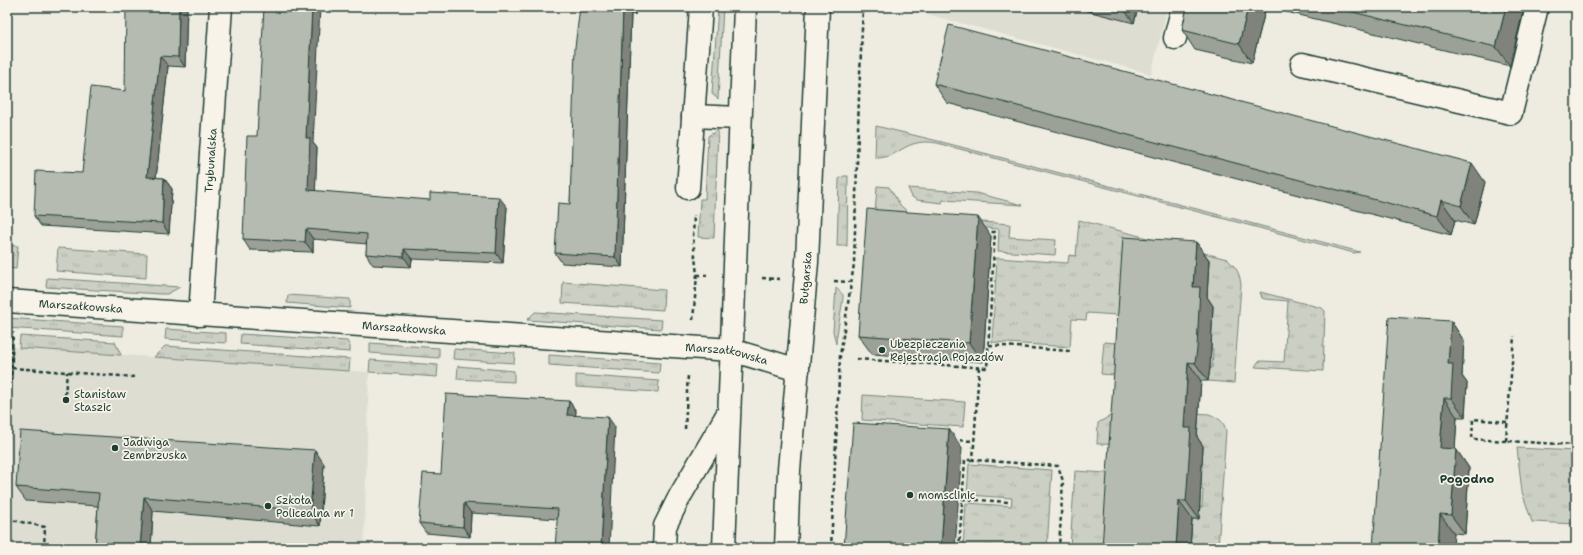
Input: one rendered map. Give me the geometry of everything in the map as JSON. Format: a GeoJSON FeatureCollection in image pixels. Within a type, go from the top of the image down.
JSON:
{"type":"FeatureCollection","features":[{"type":"Feature","properties":{"kind":"street","name":"Trybunalska"},"geometry":{"type":"LineString","coordinates":[[200,314],[221,7]]}},
{"type":"Feature","properties":{"kind":"street"},"geometry":{"type":"LineString","coordinates":[[688,188],[701,7]]}},
{"type":"Feature","properties":{"kind":"street"},"geometry":{"type":"LineString","coordinates":[[724,548],[745,7]]}},
{"type":"Feature","properties":{"kind":"street","name":"Bułgarska"},"geometry":{"type":"LineString","coordinates":[[786,548],[789,470],[807,262],[818,7]]}},
{"type":"Feature","properties":{"kind":"street"},"geometry":{"type":"LineString","coordinates":[[1175,38],[1183,7]]}},
{"type":"Feature","properties":{"kind":"street"},"geometry":{"type":"LineString","coordinates":[[1302,64],[1511,113],[1537,7]]}},
{"type":"Feature","properties":{"kind":"street"},"geometry":{"type":"LineString","coordinates":[[693,116],[740,118]]}},
{"type":"Feature","properties":{"kind":"street","name":"Marszałkowska"},"geometry":{"type":"LineString","coordinates":[[7,301],[731,350],[798,370]]}},
{"type":"Feature","properties":{"kind":"street"},"geometry":{"type":"LineString","coordinates":[[664,548],[665,526],[680,496],[729,413]]}},
{"type":"Feature","properties":{"kind":"path"},"geometry":{"type":"LineString","coordinates":[[831,548],[836,406],[840,356],[850,282],[854,264],[858,96],[863,7]]}},
{"type":"Feature","properties":{"kind":"path"},"geometry":{"type":"LineString","coordinates":[[688,188],[694,206],[694,238],[697,274],[692,323]]}},
{"type":"Feature","properties":{"kind":"path"},"geometry":{"type":"LineString","coordinates":[[857,359],[987,368],[995,232],[980,231]]}},
{"type":"Feature","properties":{"kind":"path"},"geometry":{"type":"LineString","coordinates":[[767,278],[781,279]]}},
{"type":"Feature","properties":{"kind":"path"},"geometry":{"type":"LineString","coordinates":[[831,281],[850,282]]}},
{"type":"Feature","properties":{"kind":"path"},"geometry":{"type":"LineString","coordinates":[[7,459],[13,332]]}},
{"type":"Feature","properties":{"kind":"path"},"geometry":{"type":"LineString","coordinates":[[1506,441],[1514,336]]}},
{"type":"Feature","properties":{"kind":"path"},"geometry":{"type":"LineString","coordinates":[[989,345],[1070,351]]}},
{"type":"Feature","properties":{"kind":"path"},"geometry":{"type":"LineString","coordinates":[[973,460],[979,367]]}},
{"type":"Feature","properties":{"kind":"path"},"geometry":{"type":"LineString","coordinates":[[12,368],[134,376]]}},
{"type":"Feature","properties":{"kind":"path"},"geometry":{"type":"LineString","coordinates":[[65,396],[67,372]]}},
{"type":"Feature","properties":{"kind":"path"},"geometry":{"type":"LineString","coordinates":[[1507,422],[1473,419],[1472,439],[1576,445]]}},
{"type":"Feature","properties":{"kind":"path"},"geometry":{"type":"LineString","coordinates":[[951,440],[974,441]]}},
{"type":"Feature","properties":{"kind":"path"},"geometry":{"type":"LineString","coordinates":[[959,548],[965,460],[973,460],[1058,466],[1063,481],[1059,548]]}},
{"type":"Feature","properties":{"kind":"path"},"geometry":{"type":"LineString","coordinates":[[962,499],[1008,502]]}},
{"type":"Feature","properties":{"kind":"path"},"geometry":{"type":"LineString","coordinates":[[7,519],[45,527],[44,548]]}},
{"type":"Feature","properties":{"kind":"shaded area"},"geometry":{"type":"Polygon","coordinates":[[[901,7],[1168,7],[1151,74],[901,7]]]}},
{"type":"Feature","properties":{"kind":"shaded area"},"geometry":{"type":"Polygon","coordinates":[[[7,347],[369,372],[364,548],[7,548],[7,347]]]}},
{"type":"Feature","properties":{"kind":"green space"},"geometry":{"type":"Polygon","coordinates":[[[718,7],[723,7],[718,99],[712,94],[718,7]]]}},
{"type":"Feature","properties":{"kind":"green space"},"geometry":{"type":"Polygon","coordinates":[[[876,126],[1360,252],[1354,253],[937,143],[917,143],[909,145],[891,155],[875,158],[876,126]]]}},
{"type":"Feature","properties":{"kind":"green space"},"geometry":{"type":"Polygon","coordinates":[[[718,130],[714,238],[698,237],[700,199],[705,199],[708,136],[718,130]]]}},
{"type":"Feature","properties":{"kind":"green space"},"geometry":{"type":"Polygon","coordinates":[[[844,176],[848,176],[847,246],[837,246],[839,179],[844,176]]]}},
{"type":"Feature","properties":{"kind":"green space"},"geometry":{"type":"Polygon","coordinates":[[[877,186],[889,187],[900,205],[909,213],[941,219],[1010,224],[1009,237],[1056,240],[1055,255],[998,251],[999,229],[914,223],[875,215],[877,186]]]}},
{"type":"Feature","properties":{"kind":"green space"},"geometry":{"type":"Polygon","coordinates":[[[908,188],[976,193],[1023,205],[943,200],[942,203],[917,200],[912,197],[908,188]]]}},
{"type":"Feature","properties":{"kind":"green space"},"geometry":{"type":"Polygon","coordinates":[[[1079,220],[1227,259],[1233,265],[1239,274],[1241,285],[1234,383],[1208,381],[1202,367],[1212,368],[1213,349],[1203,348],[1209,260],[1132,316],[1087,313],[1086,320],[1072,319],[1070,347],[992,342],[997,258],[1068,263],[1069,255],[1076,256],[1079,220]]]}},
{"type":"Feature","properties":{"kind":"green space"},"geometry":{"type":"Polygon","coordinates":[[[7,245],[18,246],[16,269],[7,268],[7,245]]]}},
{"type":"Feature","properties":{"kind":"green space"},"geometry":{"type":"Polygon","coordinates":[[[58,248],[147,254],[146,278],[56,271],[58,248]]]}},
{"type":"Feature","properties":{"kind":"green space"},"geometry":{"type":"Polygon","coordinates":[[[47,278],[180,287],[167,294],[161,294],[46,287],[47,278]]]}},
{"type":"Feature","properties":{"kind":"green space"},"geometry":{"type":"Polygon","coordinates":[[[563,282],[664,290],[663,310],[562,303],[563,282]]]}},
{"type":"Feature","properties":{"kind":"green space"},"geometry":{"type":"Polygon","coordinates":[[[836,288],[843,295],[836,344],[833,331],[836,288]]]}},
{"type":"Feature","properties":{"kind":"green space"},"geometry":{"type":"Polygon","coordinates":[[[1260,292],[1322,308],[1325,311],[1323,371],[1255,367],[1258,362],[1261,361],[1284,362],[1288,301],[1265,299],[1262,298],[1260,292]]]}},
{"type":"Feature","properties":{"kind":"green space"},"geometry":{"type":"Polygon","coordinates":[[[288,295],[350,299],[350,308],[287,303],[288,295]]]}},
{"type":"Feature","properties":{"kind":"green space"},"geometry":{"type":"Polygon","coordinates":[[[535,312],[662,320],[661,329],[527,320],[535,312]]]}},
{"type":"Feature","properties":{"kind":"green space"},"geometry":{"type":"Polygon","coordinates":[[[7,318],[123,326],[123,336],[7,328],[7,318]]]}},
{"type":"Feature","properties":{"kind":"green space"},"geometry":{"type":"Polygon","coordinates":[[[166,329],[226,333],[226,343],[165,339],[166,329]]]}},
{"type":"Feature","properties":{"kind":"green space"},"geometry":{"type":"Polygon","coordinates":[[[241,334],[347,341],[350,346],[350,352],[240,344],[241,334]]]}},
{"type":"Feature","properties":{"kind":"green space"},"geometry":{"type":"Polygon","coordinates":[[[20,336],[115,342],[121,355],[19,348],[20,336]]]}},
{"type":"Feature","properties":{"kind":"green space"},"geometry":{"type":"Polygon","coordinates":[[[1104,342],[1131,344],[1128,376],[1101,374],[1104,342]]]}},
{"type":"Feature","properties":{"kind":"green space"},"geometry":{"type":"Polygon","coordinates":[[[370,343],[439,348],[439,358],[370,353],[370,343]]]}},
{"type":"Feature","properties":{"kind":"green space"},"geometry":{"type":"Polygon","coordinates":[[[165,346],[350,359],[349,371],[154,357],[165,346]]]}},
{"type":"Feature","properties":{"kind":"green space"},"geometry":{"type":"Polygon","coordinates":[[[454,349],[515,353],[514,363],[453,359],[454,349]]]}},
{"type":"Feature","properties":{"kind":"green space"},"geometry":{"type":"Polygon","coordinates":[[[549,355],[660,363],[659,373],[549,365],[549,355]]]}},
{"type":"Feature","properties":{"kind":"green space"},"geometry":{"type":"Polygon","coordinates":[[[370,360],[438,365],[437,377],[369,372],[370,360]]]}},
{"type":"Feature","properties":{"kind":"green space"},"geometry":{"type":"Polygon","coordinates":[[[458,366],[514,371],[514,382],[457,379],[458,366]]]}},
{"type":"Feature","properties":{"kind":"green space"},"geometry":{"type":"Polygon","coordinates":[[[576,375],[659,381],[658,392],[576,387],[576,375]]]}},
{"type":"Feature","properties":{"kind":"green space"},"geometry":{"type":"Polygon","coordinates":[[[863,395],[965,402],[963,427],[862,420],[863,395]]]}},
{"type":"Feature","properties":{"kind":"green space"},"geometry":{"type":"Polygon","coordinates":[[[1124,408],[1209,414],[1218,418],[1222,422],[1226,431],[1218,548],[1190,548],[1192,519],[1198,519],[1199,507],[1202,507],[1203,490],[1194,489],[1202,465],[1203,447],[1097,444],[1098,423],[1124,408]]]}},
{"type":"Feature","properties":{"kind":"green space"},"geometry":{"type":"Polygon","coordinates":[[[1517,448],[1576,451],[1576,524],[1532,522],[1522,492],[1517,448]]]}},
{"type":"Feature","properties":{"kind":"green space"},"geometry":{"type":"Polygon","coordinates":[[[969,464],[1052,470],[1047,548],[963,548],[966,503],[1011,506],[1012,498],[967,495],[969,464]]]}},
{"type":"Feature","properties":{"kind":"green space"},"geometry":{"type":"Polygon","coordinates":[[[1075,471],[1122,474],[1116,548],[1070,548],[1075,471]]]}},
{"type":"Feature","properties":{"kind":"building"},"geometry":{"type":"Polygon","coordinates":[[[126,7],[179,7],[178,57],[160,56],[147,177],[164,178],[162,223],[34,216],[36,171],[82,173],[91,87],[125,91],[126,7]]]}},
{"type":"Feature","properties":{"kind":"building"},"geometry":{"type":"Polygon","coordinates":[[[264,7],[312,7],[306,138],[310,138],[308,190],[430,200],[430,193],[499,197],[496,253],[404,249],[404,257],[366,254],[367,234],[306,229],[305,242],[243,239],[247,136],[257,136],[264,7]]]}},
{"type":"Feature","properties":{"kind":"building"},"geometry":{"type":"Polygon","coordinates":[[[580,7],[623,7],[615,257],[555,253],[558,203],[570,204],[575,47],[580,7]]]}},
{"type":"Feature","properties":{"kind":"building"},"geometry":{"type":"Polygon","coordinates":[[[1187,7],[1248,7],[1239,44],[1182,30],[1187,7]]]}},
{"type":"Feature","properties":{"kind":"building"},"geometry":{"type":"Polygon","coordinates":[[[1332,7],[1506,7],[1496,47],[1332,7]]]}},
{"type":"Feature","properties":{"kind":"building"},"geometry":{"type":"Polygon","coordinates":[[[949,25],[1472,163],[1461,206],[1441,200],[1437,216],[934,84],[949,25]]]}},
{"type":"Feature","properties":{"kind":"building"},"geometry":{"type":"Polygon","coordinates":[[[867,209],[978,217],[969,343],[858,335],[867,209]]]}},
{"type":"Feature","properties":{"kind":"building"},"geometry":{"type":"Polygon","coordinates":[[[1123,237],[1196,242],[1193,287],[1200,287],[1197,349],[1195,363],[1188,362],[1184,428],[1191,428],[1186,501],[1179,501],[1176,548],[1102,548],[1123,237]]]}},
{"type":"Feature","properties":{"kind":"building"},"geometry":{"type":"Polygon","coordinates":[[[1389,317],[1451,321],[1448,364],[1453,364],[1451,398],[1444,398],[1440,448],[1456,449],[1451,515],[1440,514],[1438,548],[1373,548],[1389,317]]]}},
{"type":"Feature","properties":{"kind":"building"},"geometry":{"type":"Polygon","coordinates":[[[446,394],[569,401],[567,415],[608,417],[601,548],[555,548],[558,509],[464,503],[463,527],[419,523],[423,473],[441,474],[446,394]]]}},
{"type":"Feature","properties":{"kind":"building"},"geometry":{"type":"Polygon","coordinates":[[[853,423],[949,429],[941,548],[844,548],[853,423]]]}},
{"type":"Feature","properties":{"kind":"building"},"geometry":{"type":"Polygon","coordinates":[[[20,431],[315,450],[310,511],[144,497],[140,548],[95,548],[99,493],[16,487],[20,431]]]}},
{"type":"Feature","properties":{"kind":"place","name":"Ubezpieczenia Rejestracja Pojazdów"},"geometry":{"type":"Point","coordinates":[882,350]}},
{"type":"Feature","properties":{"kind":"place","name":"Stanisław Staszic"},"geometry":{"type":"Point","coordinates":[66,400]}},
{"type":"Feature","properties":{"kind":"place","name":"Jadwiga Zembrzuska"},"geometry":{"type":"Point","coordinates":[115,448]}},
{"type":"Feature","properties":{"kind":"place","name":"momsclinic"},"geometry":{"type":"Point","coordinates":[910,495]}},
{"type":"Feature","properties":{"kind":"place","name":"Szkoła Policealna nr 1"},"geometry":{"type":"Point","coordinates":[268,506]}},
{"type":"Feature","properties":{"kind":"district","name":"Pogodno"},"geometry":{"type":"Point","coordinates":[1467,479]}}]}
